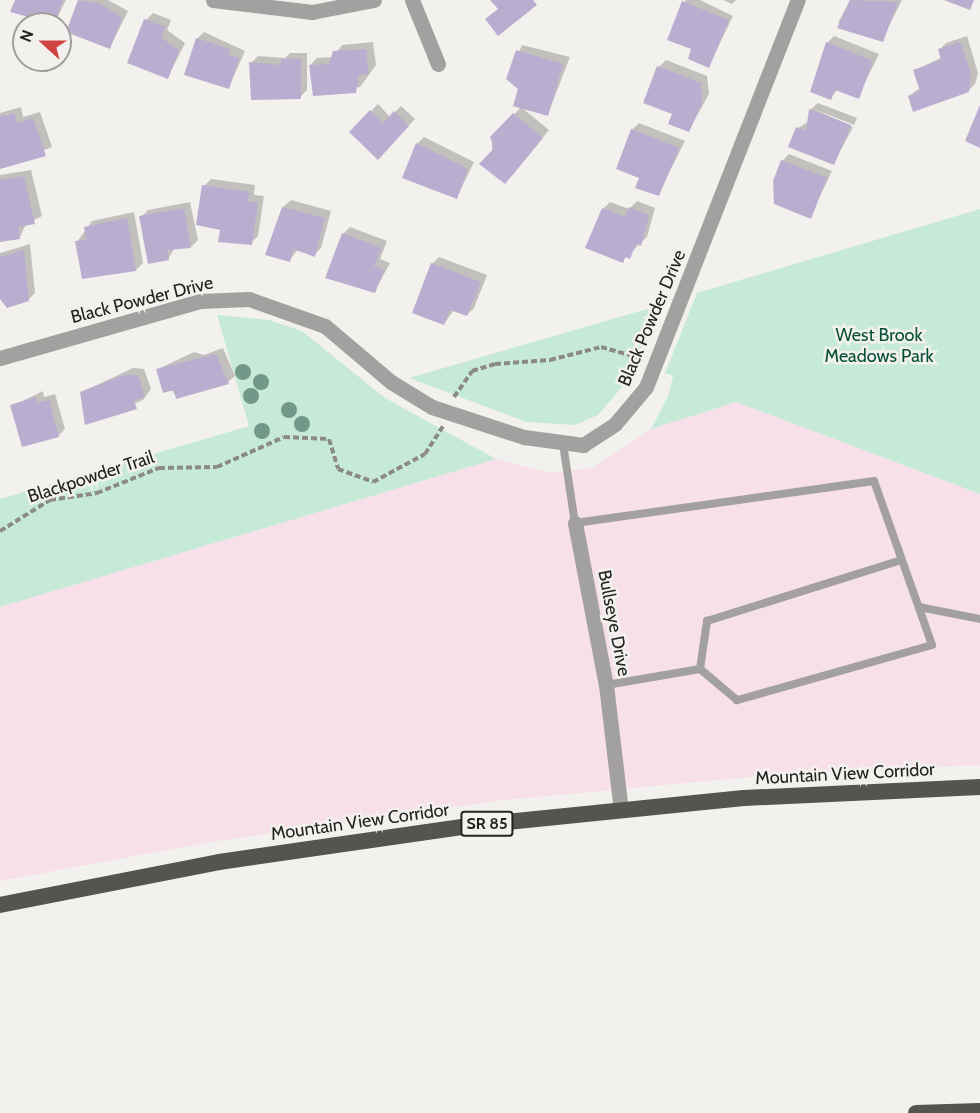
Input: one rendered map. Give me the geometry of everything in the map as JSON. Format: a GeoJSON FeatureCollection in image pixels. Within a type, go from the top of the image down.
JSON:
{"type":"FeatureCollection","features":[{"type":"Feature","properties":{"kind":"highway","name":"Mountain View Corridor"},"geometry":{"type":"LineString","coordinates":[[0,905],[219,862],[477,825],[744,798],[980,787]]}},
{"type":"Feature","properties":{"kind":"highway"},"geometry":{"type":"LineString","coordinates":[[916,1113],[980,1111]]}},
{"type":"Feature","properties":{"kind":"street"},"geometry":{"type":"LineString","coordinates":[[213,0],[312,12],[374,0]]}},
{"type":"Feature","properties":{"kind":"street"},"geometry":{"type":"LineString","coordinates":[[412,0],[438,64]]}},
{"type":"Feature","properties":{"kind":"street","name":"Black Powder Drive"},"geometry":{"type":"LineString","coordinates":[[0,358],[200,301],[249,300],[315,320],[391,382],[448,412],[563,444],[583,445],[615,424],[635,405],[655,364],[798,0]]}},
{"type":"Feature","properties":{"kind":"street","name":"Bullseye Drive"},"geometry":{"type":"LineString","coordinates":[[575,523],[606,685],[621,810]]}},
{"type":"Feature","properties":{"kind":"lane","name":"Bullseye Drive"},"geometry":{"type":"LineString","coordinates":[[563,444],[575,523]]}},
{"type":"Feature","properties":{"kind":"lane"},"geometry":{"type":"LineString","coordinates":[[575,523],[874,481],[932,645],[737,700],[700,669],[606,685]]}},
{"type":"Feature","properties":{"kind":"lane"},"geometry":{"type":"LineString","coordinates":[[700,669],[707,621],[903,560]]}},
{"type":"Feature","properties":{"kind":"lane"},"geometry":{"type":"LineString","coordinates":[[919,607],[980,619]]}},
{"type":"Feature","properties":{"kind":"path","name":"Blackpowder Trail"},"geometry":{"type":"LineString","coordinates":[[0,531],[50,500],[97,493],[159,468],[217,467],[284,437],[329,439],[338,469],[373,482],[425,454],[463,379],[495,364],[550,360],[601,347],[655,364]]}},
{"type":"Feature","properties":{"kind":"shaded area"},"geometry":{"type":"Polygon","coordinates":[[[736,402],[980,494],[980,765],[783,774],[504,800],[211,842],[0,881],[0,607],[496,459],[551,473],[592,468],[651,429],[736,402]]]}},
{"type":"Feature","properties":{"kind":"green space","name":"West Brook Meadows Park"},"geometry":{"type":"Polygon","coordinates":[[[980,209],[980,494],[736,402],[651,429],[668,396],[673,376],[665,373],[697,293],[980,209]]]}},
{"type":"Feature","properties":{"kind":"green space"},"geometry":{"type":"Polygon","coordinates":[[[647,309],[655,312],[628,380],[598,415],[575,425],[527,422],[409,378],[647,309]]]}},
{"type":"Feature","properties":{"kind":"green space"},"geometry":{"type":"Polygon","coordinates":[[[217,315],[269,320],[302,331],[385,398],[496,459],[0,607],[0,499],[249,426],[217,315]]]}},
{"type":"Feature","properties":{"kind":"building"},"geometry":{"type":"Polygon","coordinates":[[[15,0],[63,0],[58,12],[10,12],[15,0]]]}},
{"type":"Feature","properties":{"kind":"building"},"geometry":{"type":"Polygon","coordinates":[[[78,0],[101,4],[122,18],[110,49],[72,34],[72,16],[78,0]]]}},
{"type":"Feature","properties":{"kind":"building"},"geometry":{"type":"Polygon","coordinates":[[[490,0],[533,0],[537,5],[498,36],[485,19],[498,9],[490,0]]]}},
{"type":"Feature","properties":{"kind":"building"},"geometry":{"type":"Polygon","coordinates":[[[850,0],[898,2],[883,42],[837,28],[850,0]]]}},
{"type":"Feature","properties":{"kind":"building"},"geometry":{"type":"Polygon","coordinates":[[[944,0],[974,0],[970,10],[944,0]]]}},
{"type":"Feature","properties":{"kind":"building"},"geometry":{"type":"Polygon","coordinates":[[[682,1],[729,20],[709,68],[688,59],[691,49],[667,40],[682,1]]]}},
{"type":"Feature","properties":{"kind":"building"},"geometry":{"type":"Polygon","coordinates":[[[144,19],[165,27],[161,37],[179,51],[168,79],[127,63],[144,19]]]}},
{"type":"Feature","properties":{"kind":"building"},"geometry":{"type":"Polygon","coordinates":[[[196,38],[230,49],[228,55],[239,58],[229,89],[184,75],[196,38]]]}},
{"type":"Feature","properties":{"kind":"building"},"geometry":{"type":"Polygon","coordinates":[[[826,42],[873,61],[859,99],[835,90],[831,100],[810,92],[826,42]]]}},
{"type":"Feature","properties":{"kind":"building"},"geometry":{"type":"Polygon","coordinates":[[[960,42],[971,73],[969,92],[913,112],[908,96],[920,91],[913,70],[941,60],[938,49],[960,42]]]}},
{"type":"Feature","properties":{"kind":"building"},"geometry":{"type":"Polygon","coordinates":[[[366,49],[369,74],[359,75],[356,93],[313,96],[309,65],[329,64],[333,51],[366,49]]]}},
{"type":"Feature","properties":{"kind":"building"},"geometry":{"type":"Polygon","coordinates":[[[516,50],[563,64],[548,116],[513,106],[518,89],[506,79],[516,50]]]}},
{"type":"Feature","properties":{"kind":"building"},"geometry":{"type":"Polygon","coordinates":[[[281,59],[301,59],[301,99],[251,100],[249,62],[281,65],[281,59]]]}},
{"type":"Feature","properties":{"kind":"building"},"geometry":{"type":"Polygon","coordinates":[[[657,66],[701,83],[702,103],[689,132],[668,124],[672,114],[643,103],[657,66]]]}},
{"type":"Feature","properties":{"kind":"building"},"geometry":{"type":"Polygon","coordinates":[[[980,105],[980,148],[965,141],[980,105]]]}},
{"type":"Feature","properties":{"kind":"building"},"geometry":{"type":"Polygon","coordinates":[[[809,109],[851,125],[834,165],[788,147],[796,127],[806,131],[809,109]]]}},
{"type":"Feature","properties":{"kind":"building"},"geometry":{"type":"Polygon","coordinates":[[[370,110],[383,123],[394,111],[409,126],[378,160],[349,132],[370,110]]]}},
{"type":"Feature","properties":{"kind":"building"},"geometry":{"type":"Polygon","coordinates":[[[14,113],[17,123],[33,118],[46,156],[0,169],[0,117],[14,113]]]}},
{"type":"Feature","properties":{"kind":"building"},"geometry":{"type":"Polygon","coordinates":[[[513,113],[543,138],[505,184],[479,164],[494,148],[490,137],[513,113]]]}},
{"type":"Feature","properties":{"kind":"building"},"geometry":{"type":"Polygon","coordinates":[[[631,129],[679,148],[659,196],[635,188],[639,178],[616,169],[631,129]]]}},
{"type":"Feature","properties":{"kind":"building"},"geometry":{"type":"Polygon","coordinates":[[[416,143],[468,169],[457,199],[402,178],[416,143]]]}},
{"type":"Feature","properties":{"kind":"building"},"geometry":{"type":"Polygon","coordinates":[[[781,160],[827,178],[811,219],[774,204],[773,181],[781,160]]]}},
{"type":"Feature","properties":{"kind":"building"},"geometry":{"type":"Polygon","coordinates":[[[24,176],[35,224],[18,227],[20,239],[0,242],[0,180],[24,176]]]}},
{"type":"Feature","properties":{"kind":"building"},"geometry":{"type":"Polygon","coordinates":[[[202,185],[249,192],[248,201],[258,203],[252,245],[218,242],[220,230],[196,225],[202,185]]]}},
{"type":"Feature","properties":{"kind":"building"},"geometry":{"type":"Polygon","coordinates":[[[282,207],[325,218],[315,257],[293,249],[290,262],[265,255],[282,207]]]}},
{"type":"Feature","properties":{"kind":"building"},"geometry":{"type":"Polygon","coordinates":[[[629,207],[649,215],[641,246],[636,244],[630,259],[625,257],[623,263],[585,248],[602,208],[625,217],[629,207]]]}},
{"type":"Feature","properties":{"kind":"building"},"geometry":{"type":"Polygon","coordinates":[[[184,208],[191,248],[167,250],[169,260],[148,264],[139,216],[184,208]]]}},
{"type":"Feature","properties":{"kind":"building"},"geometry":{"type":"Polygon","coordinates":[[[127,218],[136,271],[82,279],[75,241],[86,240],[84,227],[127,218]]]}},
{"type":"Feature","properties":{"kind":"building"},"geometry":{"type":"Polygon","coordinates":[[[342,233],[381,248],[374,266],[384,270],[375,293],[325,278],[342,233]]]}},
{"type":"Feature","properties":{"kind":"building"},"geometry":{"type":"Polygon","coordinates":[[[24,250],[29,301],[7,308],[0,299],[0,257],[24,250]]]}},
{"type":"Feature","properties":{"kind":"building"},"geometry":{"type":"Polygon","coordinates":[[[431,263],[481,282],[467,316],[450,310],[444,325],[412,313],[431,263]]]}},
{"type":"Feature","properties":{"kind":"building"},"geometry":{"type":"Polygon","coordinates":[[[216,354],[229,384],[176,399],[174,390],[163,393],[156,369],[216,354]]]}},
{"type":"Feature","properties":{"kind":"building"},"geometry":{"type":"Polygon","coordinates":[[[124,375],[138,375],[145,397],[134,400],[137,409],[85,425],[80,392],[124,375]]]}},
{"type":"Feature","properties":{"kind":"building"},"geometry":{"type":"Polygon","coordinates":[[[36,397],[37,403],[49,400],[59,437],[22,447],[10,405],[36,397]]]}}]}
